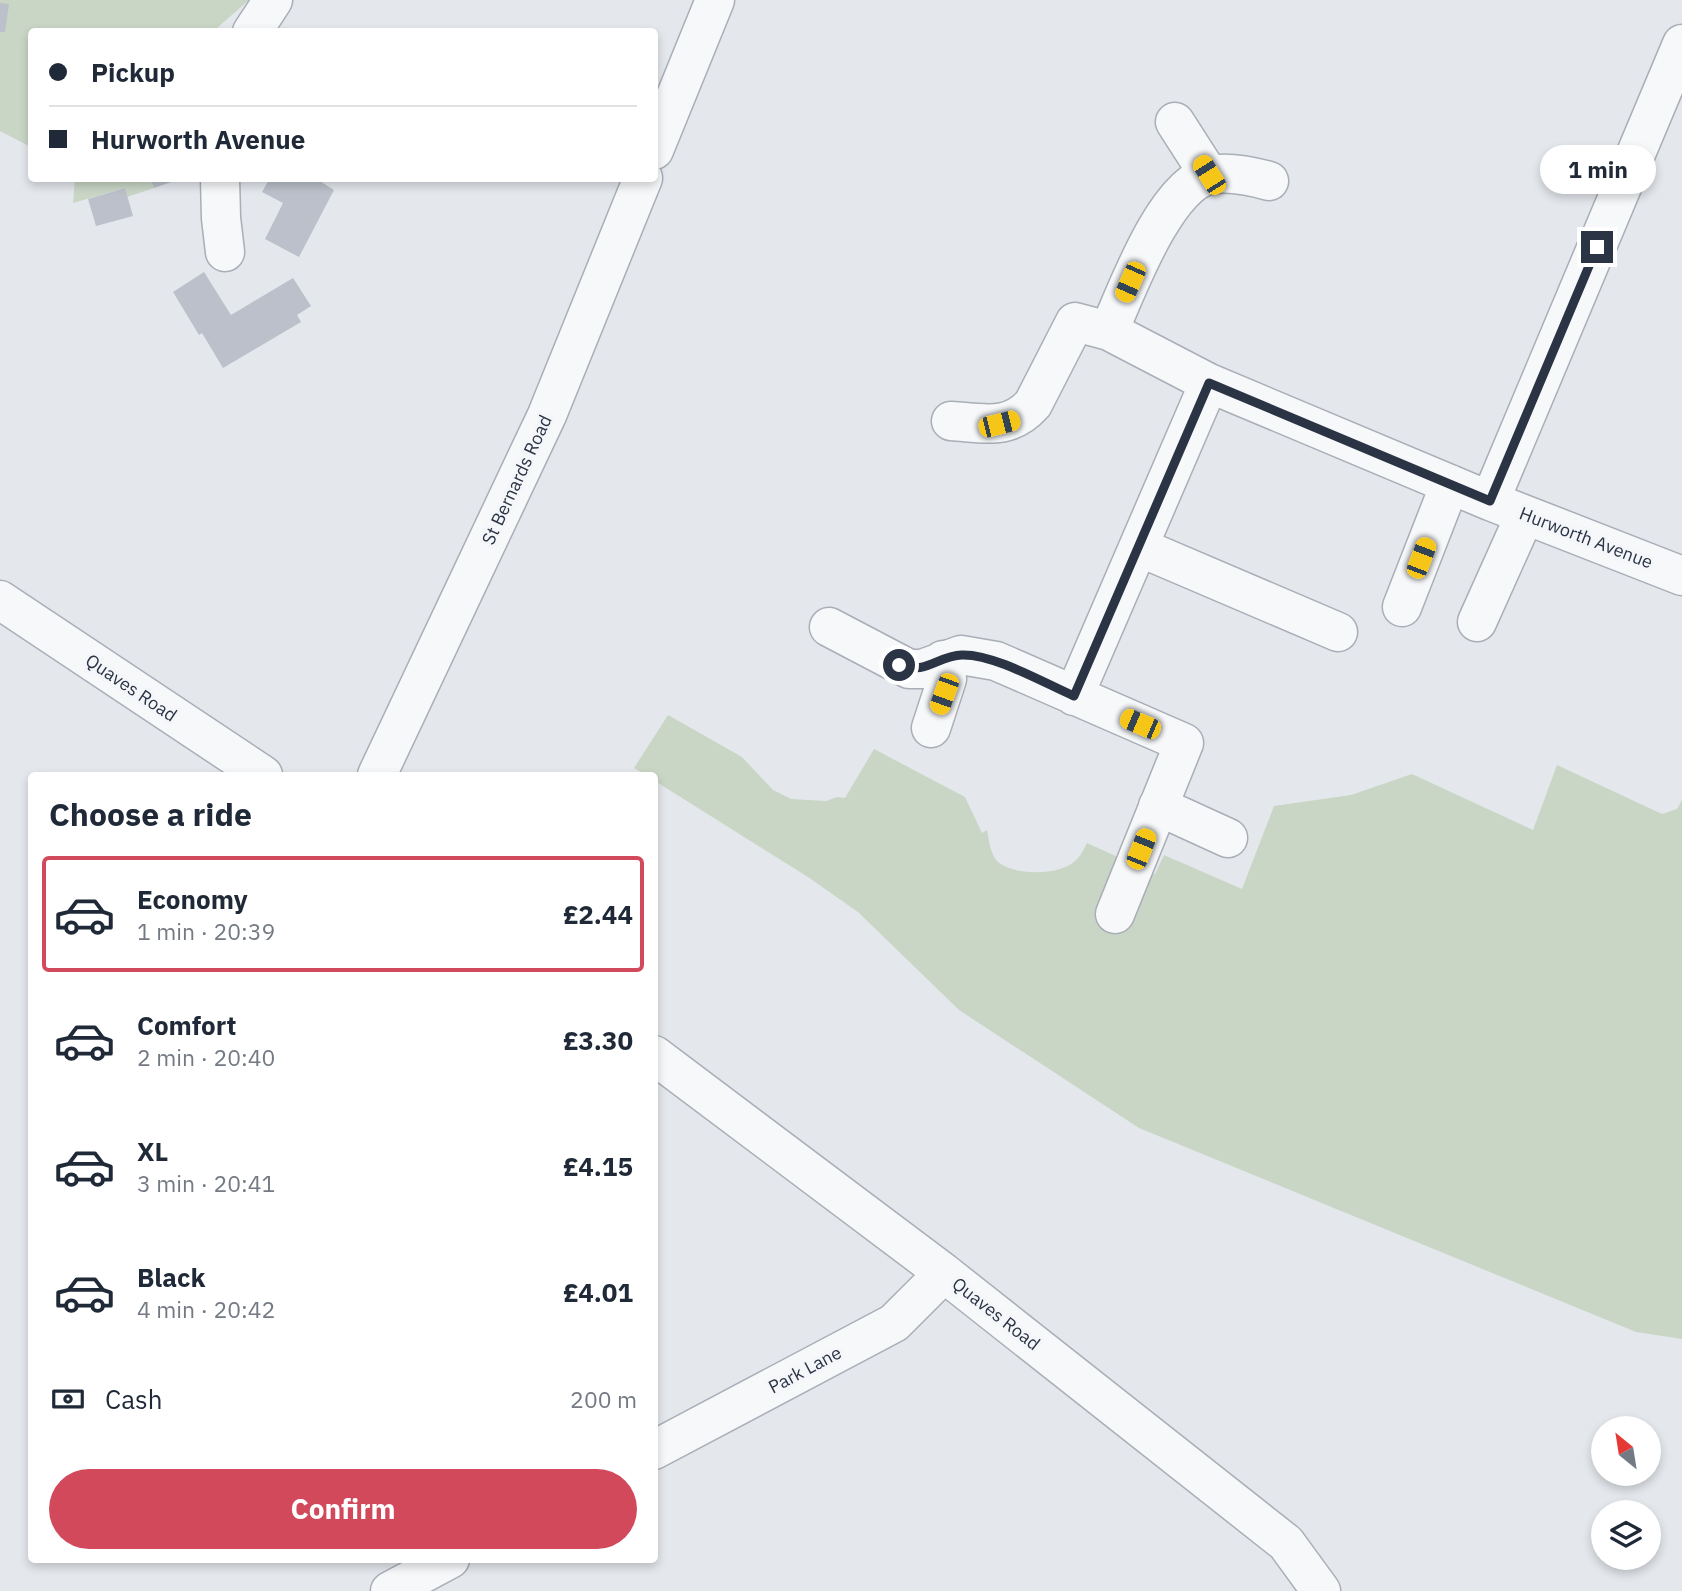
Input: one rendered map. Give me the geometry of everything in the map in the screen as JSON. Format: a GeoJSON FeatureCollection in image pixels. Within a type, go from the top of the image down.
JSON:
{"type":"FeatureCollection","features":[{"type":"Feature","properties":{"kind":"street"},"geometry":{"type":"LineString","coordinates":[[255,28],[273,0]]}},
{"type":"Feature","properties":{"kind":"street"},"geometry":{"type":"LineString","coordinates":[[658,140],[715,0]]}},
{"type":"Feature","properties":{"kind":"street"},"geometry":{"type":"LineString","coordinates":[[1490,501],[1682,44]]}},
{"type":"Feature","properties":{"kind":"street"},"geometry":{"type":"LineString","coordinates":[[1175,121],[1209,175]]}},
{"type":"Feature","properties":{"kind":"street"},"geometry":{"type":"LineString","coordinates":[[951,421],[999,424],[1024,415],[1092,326],[1188,185],[1209,175],[1230,174],[1269,181]]}},
{"type":"Feature","properties":{"kind":"street"},"geometry":{"type":"LineString","coordinates":[[220,182],[225,253]]}},
{"type":"Feature","properties":{"kind":"street","name":"St Bernards Road"},"geometry":{"type":"LineString","coordinates":[[378,772],[547,415],[641,182]]}},
{"type":"Feature","properties":{"kind":"street","name":"Hurworth Avenue"},"geometry":{"type":"LineString","coordinates":[[1092,326],[1209,383],[1490,501],[1678,565]]}},
{"type":"Feature","properties":{"kind":"street"},"geometry":{"type":"LineString","coordinates":[[1074,696],[1209,383]]}},
{"type":"Feature","properties":{"kind":"street"},"geometry":{"type":"LineString","coordinates":[[1402,607],[1450,484]]}},
{"type":"Feature","properties":{"kind":"street"},"geometry":{"type":"LineString","coordinates":[[1477,622],[1525,515]]}},
{"type":"Feature","properties":{"kind":"street"},"geometry":{"type":"LineString","coordinates":[[1139,547],[1338,632]]}},
{"type":"Feature","properties":{"kind":"street","name":"Quaves Road"},"geometry":{"type":"LineString","coordinates":[[0,600],[258,772]]}},
{"type":"Feature","properties":{"kind":"street"},"geometry":{"type":"LineString","coordinates":[[829,628],[909,669],[922,669],[952,657],[996,661],[1184,743],[1115,914]]}},
{"type":"Feature","properties":{"kind":"street"},"geometry":{"type":"LineString","coordinates":[[931,728],[952,657]]}},
{"type":"Feature","properties":{"kind":"street"},"geometry":{"type":"LineString","coordinates":[[1158,806],[1228,838]]}},
{"type":"Feature","properties":{"kind":"street","name":"Quaves Road"},"geometry":{"type":"LineString","coordinates":[[658,1058],[944,1273],[1286,1543],[1321,1591]]}},
{"type":"Feature","properties":{"kind":"street","name":"Park Lane"},"geometry":{"type":"LineString","coordinates":[[658,1448],[894,1323],[944,1273]]}},
{"type":"Feature","properties":{"kind":"street"},"geometry":{"type":"LineString","coordinates":[[390,1591],[442,1563]]}},
{"type":"Feature","properties":{"kind":"green space"},"geometry":{"type":"Polygon","coordinates":[[[0,0],[249,0],[217,28],[28,28],[28,145],[0,131],[0,0]]]}},
{"type":"Feature","properties":{"kind":"green space"},"geometry":{"type":"Polygon","coordinates":[[[75,182],[151,182],[154,188],[127,197],[125,188],[73,203],[75,182]]]}},
{"type":"Feature","properties":{"kind":"green space"},"geometry":{"type":"Polygon","coordinates":[[[668,715],[742,757],[773,790],[791,799],[826,801],[837,797],[845,798],[874,749],[965,797],[982,833],[987,830],[995,858],[1004,866],[1024,872],[1048,872],[1075,861],[1087,843],[1155,874],[1164,855],[1242,889],[1274,806],[1351,795],[1412,774],[1533,830],[1557,765],[1662,814],[1677,809],[1682,800],[1682,1339],[1636,1332],[1139,1128],[959,1010],[858,912],[808,877],[658,783],[658,772],[641,772],[634,768],[668,715]]]}},
{"type":"Feature","properties":{"kind":"building"},"geometry":{"type":"Polygon","coordinates":[[[0,3],[9,4],[5,32],[0,32],[0,3]]]}},
{"type":"Feature","properties":{"kind":"building"},"geometry":{"type":"Polygon","coordinates":[[[152,182],[171,182],[154,188],[152,182]]]}},
{"type":"Feature","properties":{"kind":"building"},"geometry":{"type":"Polygon","coordinates":[[[268,182],[321,182],[334,190],[299,257],[265,239],[283,203],[262,192],[268,182]]]}},
{"type":"Feature","properties":{"kind":"building"},"geometry":{"type":"Polygon","coordinates":[[[125,188],[133,216],[96,226],[88,199],[125,188]]]}},
{"type":"Feature","properties":{"kind":"building"},"geometry":{"type":"Polygon","coordinates":[[[204,272],[231,315],[293,278],[311,306],[297,315],[301,322],[223,368],[173,292],[204,272]]]}},
{"type":"Feature","properties":{"kind":"route"},"geometry":{"type":"LineString","coordinates":[[899,665],[909,669],[922,669],[961,655],[996,661],[1074,696],[1209,383],[1490,501],[1597,247]]}}]}
